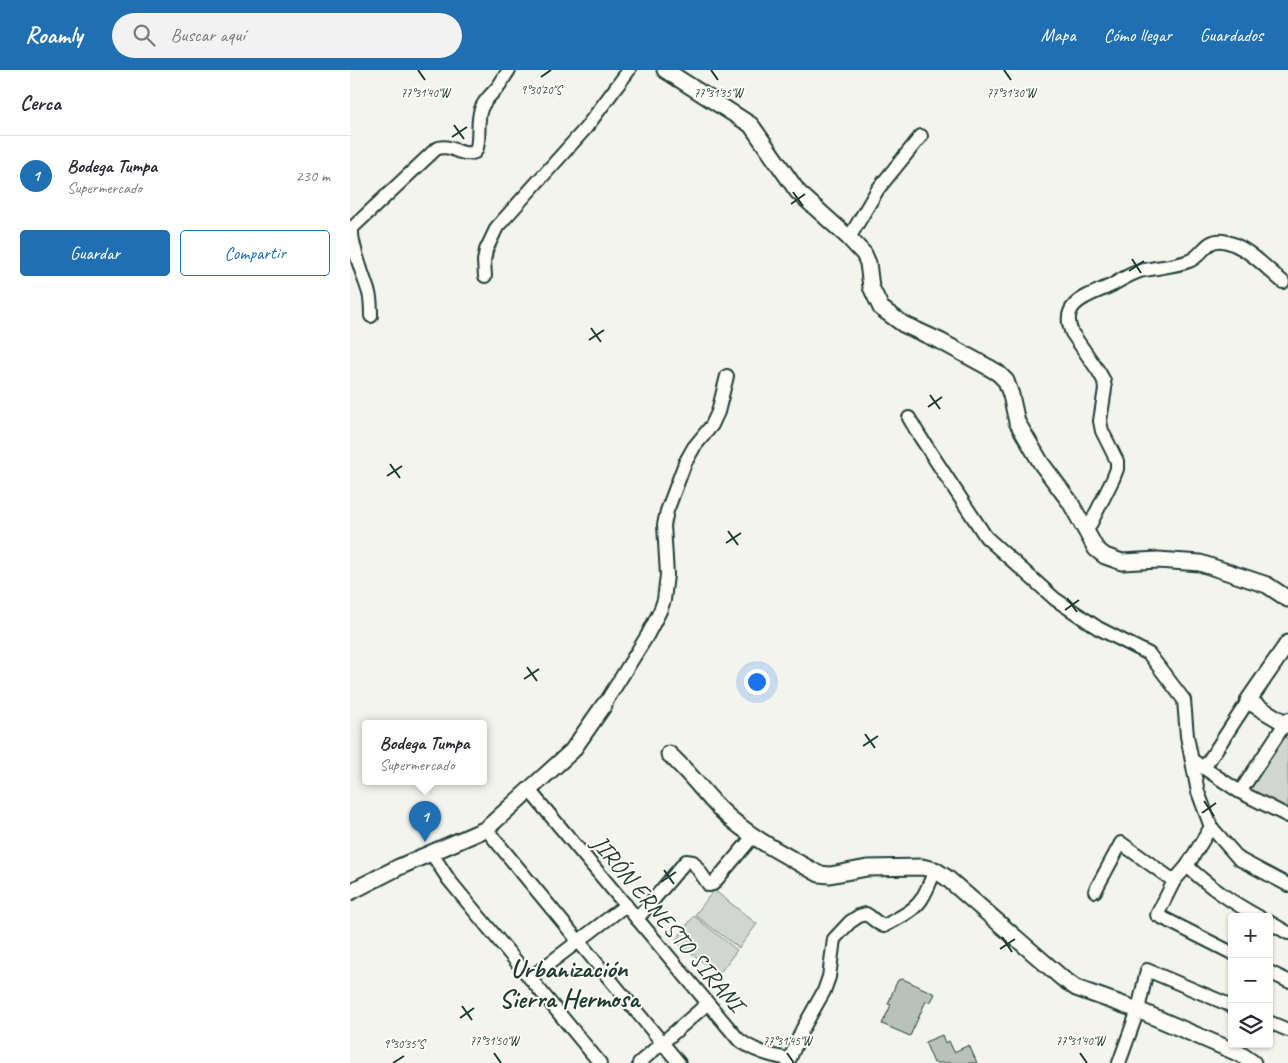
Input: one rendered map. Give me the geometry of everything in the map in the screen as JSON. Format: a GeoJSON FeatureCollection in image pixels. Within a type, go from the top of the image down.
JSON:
{"type":"FeatureCollection","features":[{"type":"Feature","properties":{"kind":"main road"},"geometry":{"type":"LineString","coordinates":[[665,70],[751,125],[798,192],[864,254],[868,263],[870,287],[881,308],[904,324],[988,367],[1006,381],[1017,422],[1040,463],[1070,502],[1096,549],[1105,556],[1122,562],[1158,560],[1200,562],[1267,585],[1288,599]]}},
{"type":"Feature","properties":{"kind":"main road"},"geometry":{"type":"LineString","coordinates":[[1287,722],[1248,701],[1288,642]]}},
{"type":"Feature","properties":{"kind":"main road"},"geometry":{"type":"LineString","coordinates":[[350,892],[404,864],[432,854],[486,829],[575,748],[604,705]]}},
{"type":"Feature","properties":{"kind":"main road"},"geometry":{"type":"LineString","coordinates":[[670,754],[722,810],[756,839],[819,874],[830,875],[867,868],[922,867],[935,870],[948,878],[1062,978],[1076,988],[1138,1010],[1240,1054],[1253,1063]]}},
{"type":"Feature","properties":{"kind":"street"},"geometry":{"type":"LineString","coordinates":[[371,316],[369,294],[355,255],[350,232],[436,149],[446,147],[466,154],[475,152],[478,144],[480,110],[509,70]]}},
{"type":"Feature","properties":{"kind":"street"},"geometry":{"type":"LineString","coordinates":[[485,276],[484,261],[486,250],[497,227],[585,129],[629,70]]}},
{"type":"Feature","properties":{"kind":"street"},"geometry":{"type":"LineString","coordinates":[[849,238],[878,189],[921,136]]}},
{"type":"Feature","properties":{"kind":"street"},"geometry":{"type":"LineString","coordinates":[[1086,533],[1117,470],[1117,461],[1102,431],[1100,421],[1105,389],[1104,381],[1072,333],[1069,326],[1069,316],[1072,308],[1080,299],[1138,271],[1190,261],[1212,242],[1217,241],[1225,241],[1244,250],[1283,282]]}},
{"type":"Feature","properties":{"kind":"street"},"geometry":{"type":"LineString","coordinates":[[604,705],[647,636],[660,611],[664,600],[667,575],[664,540],[664,525],[667,511],[685,463],[718,412],[727,376]]}},
{"type":"Feature","properties":{"kind":"street"},"geometry":{"type":"LineString","coordinates":[[909,418],[986,537],[1055,599],[1098,628],[1150,654],[1184,700],[1198,792],[1211,827],[1240,859],[1288,885]]}},
{"type":"Feature","properties":{"kind":"street"},"geometry":{"type":"LineString","coordinates":[[1204,768],[1248,701]]}},
{"type":"Feature","properties":{"kind":"street"},"geometry":{"type":"LineString","coordinates":[[1240,792],[1287,722]]}},
{"type":"Feature","properties":{"kind":"street"},"geometry":{"type":"LineString","coordinates":[[1192,760],[1240,792],[1288,816]]}},
{"type":"Feature","properties":{"kind":"street","name":"JIRÓN ERNESTO SIRANI"},"geometry":{"type":"LineString","coordinates":[[529,790],[738,1039],[747,1047],[789,1061]]}},
{"type":"Feature","properties":{"kind":"street"},"geometry":{"type":"LineString","coordinates":[[1211,827],[1187,866],[1174,881],[1156,915],[1228,951]]}},
{"type":"Feature","properties":{"kind":"street"},"geometry":{"type":"LineString","coordinates":[[486,829],[680,1063]]}},
{"type":"Feature","properties":{"kind":"street"},"geometry":{"type":"LineString","coordinates":[[637,918],[686,861],[693,862],[708,885],[712,885],[750,840],[756,839]]}},
{"type":"Feature","properties":{"kind":"street"},"geometry":{"type":"LineString","coordinates":[[1095,892],[1121,843],[1174,881]]}},
{"type":"Feature","properties":{"kind":"street"},"geometry":{"type":"LineString","coordinates":[[432,854],[449,880],[600,1063]]}},
{"type":"Feature","properties":{"kind":"street"},"geometry":{"type":"LineString","coordinates":[[1187,866],[1209,887],[1252,913]]}},
{"type":"Feature","properties":{"kind":"street"},"geometry":{"type":"LineString","coordinates":[[789,1061],[802,1030],[824,991],[829,977],[834,939],[840,931],[859,916],[866,914],[878,925],[884,926],[914,908],[921,900],[935,870]]}},
{"type":"Feature","properties":{"kind":"street"},"geometry":{"type":"LineString","coordinates":[[530,978],[626,905]]}},
{"type":"Feature","properties":{"kind":"street"},"geometry":{"type":"LineString","coordinates":[[1273,924],[1288,933]]}},
{"type":"Feature","properties":{"kind":"street"},"geometry":{"type":"LineString","coordinates":[[1119,1063],[1138,1010],[1147,970],[1228,1004]]}},
{"type":"Feature","properties":{"kind":"street"},"geometry":{"type":"LineString","coordinates":[[1273,974],[1288,982]]}},
{"type":"Feature","properties":{"kind":"street"},"geometry":{"type":"LineString","coordinates":[[639,1063],[707,1004]]}},
{"type":"Feature","properties":{"kind":"street"},"geometry":{"type":"LineString","coordinates":[[1273,1024],[1288,1030]]}},
{"type":"Feature","properties":{"kind":"shaded area"},"geometry":{"type":"Polygon","coordinates":[[[1282,735],[1288,739],[1288,809],[1246,791],[1282,735]]]}},
{"type":"Feature","properties":{"kind":"shaded area"},"geometry":{"type":"Polygon","coordinates":[[[714,890],[757,924],[739,948],[695,915],[714,890]]]}},
{"type":"Feature","properties":{"kind":"shaded area"},"geometry":{"type":"Polygon","coordinates":[[[694,916],[737,950],[719,974],[675,941],[694,916]]]}},
{"type":"Feature","properties":{"kind":"building"},"geometry":{"type":"Polygon","coordinates":[[[903,979],[935,994],[930,1003],[926,1001],[910,1036],[882,1024],[891,1005],[888,1004],[895,986],[898,980],[903,979]]]}},
{"type":"Feature","properties":{"kind":"building"},"geometry":{"type":"Polygon","coordinates":[[[942,1035],[945,1043],[949,1041],[954,1052],[969,1045],[977,1063],[934,1063],[925,1042],[942,1035]]]}},
{"type":"Feature","properties":{"kind":"place","name":"Bodega Tumpa"},"geometry":{"type":"Point","coordinates":[425,842]}},
{"type":"Feature","properties":{"kind":"district","name":"Urbanización Sierra Hermosa"},"geometry":{"type":"Point","coordinates":[569,983]}}]}
